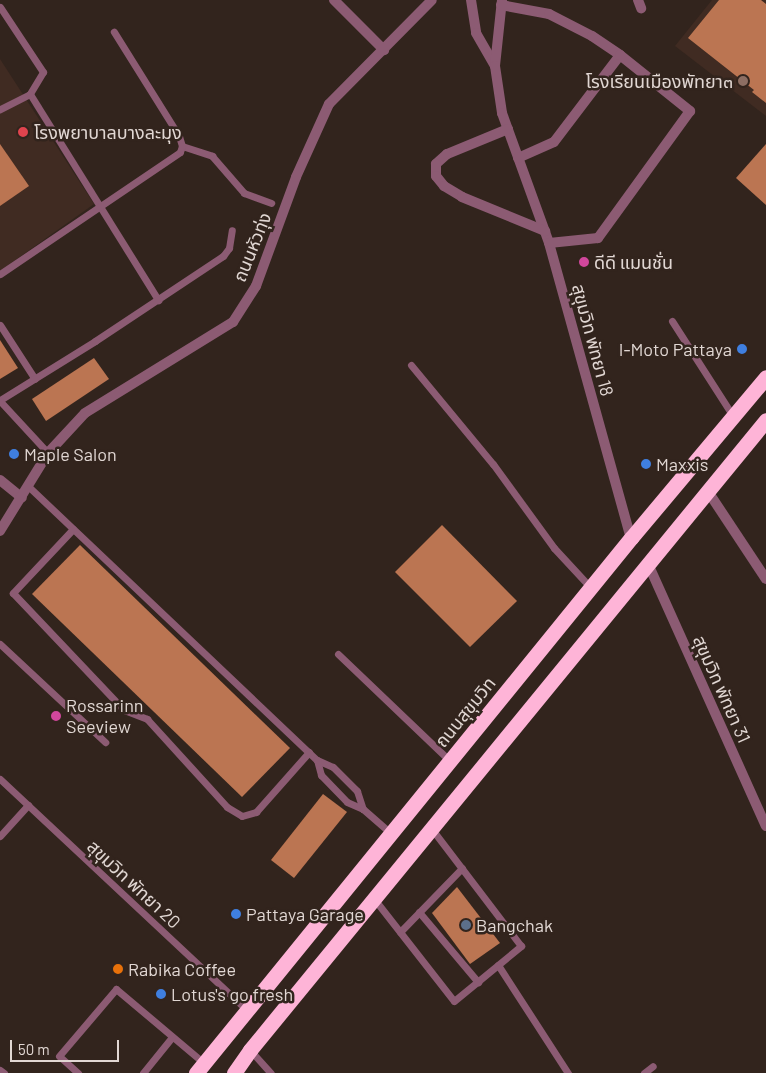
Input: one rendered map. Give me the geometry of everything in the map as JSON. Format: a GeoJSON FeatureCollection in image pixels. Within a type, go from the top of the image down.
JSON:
{"type":"FeatureCollection","features":[{"type":"Feature","properties":{"kind":"highway","name":"ถนนสุขุมวิท"},"geometry":{"type":"LineString","coordinates":[[200,1068],[631,538],[766,376]]}},
{"type":"Feature","properties":{"kind":"highway"},"geometry":{"type":"LineString","coordinates":[[234,1073],[250,1050],[649,566],[766,420]]}},
{"type":"Feature","properties":{"kind":"street"},"geometry":{"type":"LineString","coordinates":[[334,0],[384,50]]}},
{"type":"Feature","properties":{"kind":"street","name":"ถนนหัวทุ่ง"},"geometry":{"type":"LineString","coordinates":[[0,531],[29,487],[48,453],[85,414],[233,322],[256,286],[296,177],[329,104],[432,0]]}},
{"type":"Feature","properties":{"kind":"street","name":"สุขุมวิท พัทยา 18"},"geometry":{"type":"LineString","coordinates":[[472,0],[476,33],[495,66]]}},
{"type":"Feature","properties":{"kind":"street"},"geometry":{"type":"LineString","coordinates":[[501,2],[549,14],[592,36],[620,55],[690,111],[598,238],[549,243]]}},
{"type":"Feature","properties":{"kind":"street","name":"สุขุมวิท พัทยา 18"},"geometry":{"type":"LineString","coordinates":[[501,2],[495,66],[502,113],[549,243],[631,538]]}},
{"type":"Feature","properties":{"kind":"street"},"geometry":{"type":"LineString","coordinates":[[518,158],[554,142],[620,55]]}},
{"type":"Feature","properties":{"kind":"street"},"geometry":{"type":"LineString","coordinates":[[508,129],[447,154],[436,164],[436,176],[444,186],[462,197],[545,231]]}},
{"type":"Feature","properties":{"kind":"street"},"geometry":{"type":"LineString","coordinates":[[0,480],[22,498]]}},
{"type":"Feature","properties":{"kind":"street"},"geometry":{"type":"LineString","coordinates":[[708,493],[766,579]]}},
{"type":"Feature","properties":{"kind":"street","name":"สุขุมวิท พัทยา 31"},"geometry":{"type":"LineString","coordinates":[[649,566],[766,826]]}},
{"type":"Feature","properties":{"kind":"lane"},"geometry":{"type":"LineString","coordinates":[[0,108],[30,94],[42,72],[1,8]]}},
{"type":"Feature","properties":{"kind":"lane"},"geometry":{"type":"LineString","coordinates":[[114,32],[173,126],[182,146],[212,156],[244,192],[271,203]]}},
{"type":"Feature","properties":{"kind":"lane"},"geometry":{"type":"LineString","coordinates":[[30,94],[158,300]]}},
{"type":"Feature","properties":{"kind":"lane"},"geometry":{"type":"LineString","coordinates":[[0,274],[174,157],[182,146]]}},
{"type":"Feature","properties":{"kind":"lane"},"geometry":{"type":"LineString","coordinates":[[48,453],[0,401],[158,300],[227,252],[232,230]]}},
{"type":"Feature","properties":{"kind":"lane"},"geometry":{"type":"LineString","coordinates":[[672,321],[733,416]]}},
{"type":"Feature","properties":{"kind":"lane"},"geometry":{"type":"LineString","coordinates":[[0,325],[35,378]]}},
{"type":"Feature","properties":{"kind":"lane"},"geometry":{"type":"LineString","coordinates":[[412,365],[493,464],[554,548],[591,588]]}},
{"type":"Feature","properties":{"kind":"lane"},"geometry":{"type":"LineString","coordinates":[[29,487],[317,760],[333,767],[357,791],[363,809]]}},
{"type":"Feature","properties":{"kind":"lane"},"geometry":{"type":"LineString","coordinates":[[74,529],[13,593],[124,710],[147,719],[228,807],[242,816],[256,812],[309,752]]}},
{"type":"Feature","properties":{"kind":"lane"},"geometry":{"type":"LineString","coordinates":[[0,644],[105,742]]}},
{"type":"Feature","properties":{"kind":"lane"},"geometry":{"type":"LineString","coordinates":[[338,654],[450,761]]}},
{"type":"Feature","properties":{"kind":"lane"},"geometry":{"type":"LineString","coordinates":[[317,760],[321,775],[347,802],[363,809],[391,832]]}},
{"type":"Feature","properties":{"kind":"lane","name":"สุขุมวิท พัทยา 20"},"geometry":{"type":"LineString","coordinates":[[0,779],[247,1010]]}},
{"type":"Feature","properties":{"kind":"lane"},"geometry":{"type":"LineString","coordinates":[[0,836],[28,805]]}},
{"type":"Feature","properties":{"kind":"lane"},"geometry":{"type":"LineString","coordinates":[[375,900],[454,1001],[521,946],[432,829]]}},
{"type":"Feature","properties":{"kind":"lane"},"geometry":{"type":"LineString","coordinates":[[400,932],[462,868]]}},
{"type":"Feature","properties":{"kind":"lane"},"geometry":{"type":"LineString","coordinates":[[419,912],[478,982]]}},
{"type":"Feature","properties":{"kind":"lane"},"geometry":{"type":"LineString","coordinates":[[498,965],[568,1073]]}},
{"type":"Feature","properties":{"kind":"lane"},"geometry":{"type":"LineString","coordinates":[[78,1073],[59,1056],[116,990],[172,1037],[200,1068]]}},
{"type":"Feature","properties":{"kind":"lane"},"geometry":{"type":"LineString","coordinates":[[143,1073],[172,1037]]}},
{"type":"Feature","properties":{"kind":"lane"},"geometry":{"type":"LineString","coordinates":[[250,1050],[271,1073]]}},
{"type":"Feature","properties":{"kind":"lane"},"geometry":{"type":"LineString","coordinates":[[644,1073],[653,1066]]}},
{"type":"Feature","properties":{"kind":"lane"},"geometry":{"type":"LineString","coordinates":[[0,1070],[4,1073]]}},
{"type":"Feature","properties":{"kind":"shaded area","name":"โรงเรียนเมืองพัทยา๓"},"geometry":{"type":"Polygon","coordinates":[[[712,0],[766,0],[766,116],[675,46],[712,0]]]}},
{"type":"Feature","properties":{"kind":"shaded area","name":"โรงพยาบาลบางละมุง"},"geometry":{"type":"Polygon","coordinates":[[[0,59],[94,204],[0,271],[0,59]]]}},
{"type":"Feature","properties":{"kind":"building","name":"โรงเรียนเมืองพัทยา๓"},"geometry":{"type":"Polygon","coordinates":[[[719,0],[761,0],[766,4],[766,103],[752,92],[754,90],[688,38],[719,0]]]}},
{"type":"Feature","properties":{"kind":"building"},"geometry":{"type":"Polygon","coordinates":[[[0,144],[29,186],[0,206],[0,144]]]}},
{"type":"Feature","properties":{"kind":"building"},"geometry":{"type":"Polygon","coordinates":[[[766,144],[766,205],[736,178],[766,144]]]}},
{"type":"Feature","properties":{"kind":"building"},"geometry":{"type":"Polygon","coordinates":[[[0,340],[18,368],[0,379],[0,340]]]}},
{"type":"Feature","properties":{"kind":"building"},"geometry":{"type":"Polygon","coordinates":[[[94,358],[109,379],[46,421],[32,399],[94,358]]]}},
{"type":"Feature","properties":{"kind":"building"},"geometry":{"type":"Polygon","coordinates":[[[442,525],[517,601],[470,647],[395,572],[442,525]]]}},
{"type":"Feature","properties":{"kind":"building"},"geometry":{"type":"Polygon","coordinates":[[[80,545],[290,748],[242,797],[32,594],[80,545]]]}},
{"type":"Feature","properties":{"kind":"building"},"geometry":{"type":"Polygon","coordinates":[[[323,794],[347,812],[294,878],[271,860],[323,794]]]}},
{"type":"Feature","properties":{"kind":"building"},"geometry":{"type":"Polygon","coordinates":[[[457,887],[500,943],[470,964],[432,913],[457,887]]]}},
{"type":"Feature","properties":{"kind":"place","name":"โรงเรียนเมืองพัทยา๓"},"geometry":{"type":"Point","coordinates":[743,81]}},
{"type":"Feature","properties":{"kind":"place","name":"โรงพยาบาลบางละมุง"},"geometry":{"type":"Point","coordinates":[23,132]}},
{"type":"Feature","properties":{"kind":"place","name":"ดีดี แมนชั่น"},"geometry":{"type":"Point","coordinates":[584,262]}},
{"type":"Feature","properties":{"kind":"place","name":"I-Moto Pattaya"},"geometry":{"type":"Point","coordinates":[742,349]}},
{"type":"Feature","properties":{"kind":"place","name":"Maple Salon"},"geometry":{"type":"Point","coordinates":[14,454]}},
{"type":"Feature","properties":{"kind":"place","name":"Maxxis"},"geometry":{"type":"Point","coordinates":[646,464]}},
{"type":"Feature","properties":{"kind":"place","name":"Rossarinn Seeview"},"geometry":{"type":"Point","coordinates":[56,716]}},
{"type":"Feature","properties":{"kind":"place","name":"Pattaya Garage"},"geometry":{"type":"Point","coordinates":[236,914]}},
{"type":"Feature","properties":{"kind":"place","name":"Bangchak"},"geometry":{"type":"Point","coordinates":[466,925]}},
{"type":"Feature","properties":{"kind":"place","name":"Rabika Coffee"},"geometry":{"type":"Point","coordinates":[118,969]}},
{"type":"Feature","properties":{"kind":"place","name":"Lotus's go fresh"},"geometry":{"type":"Point","coordinates":[161,994]}}]}
